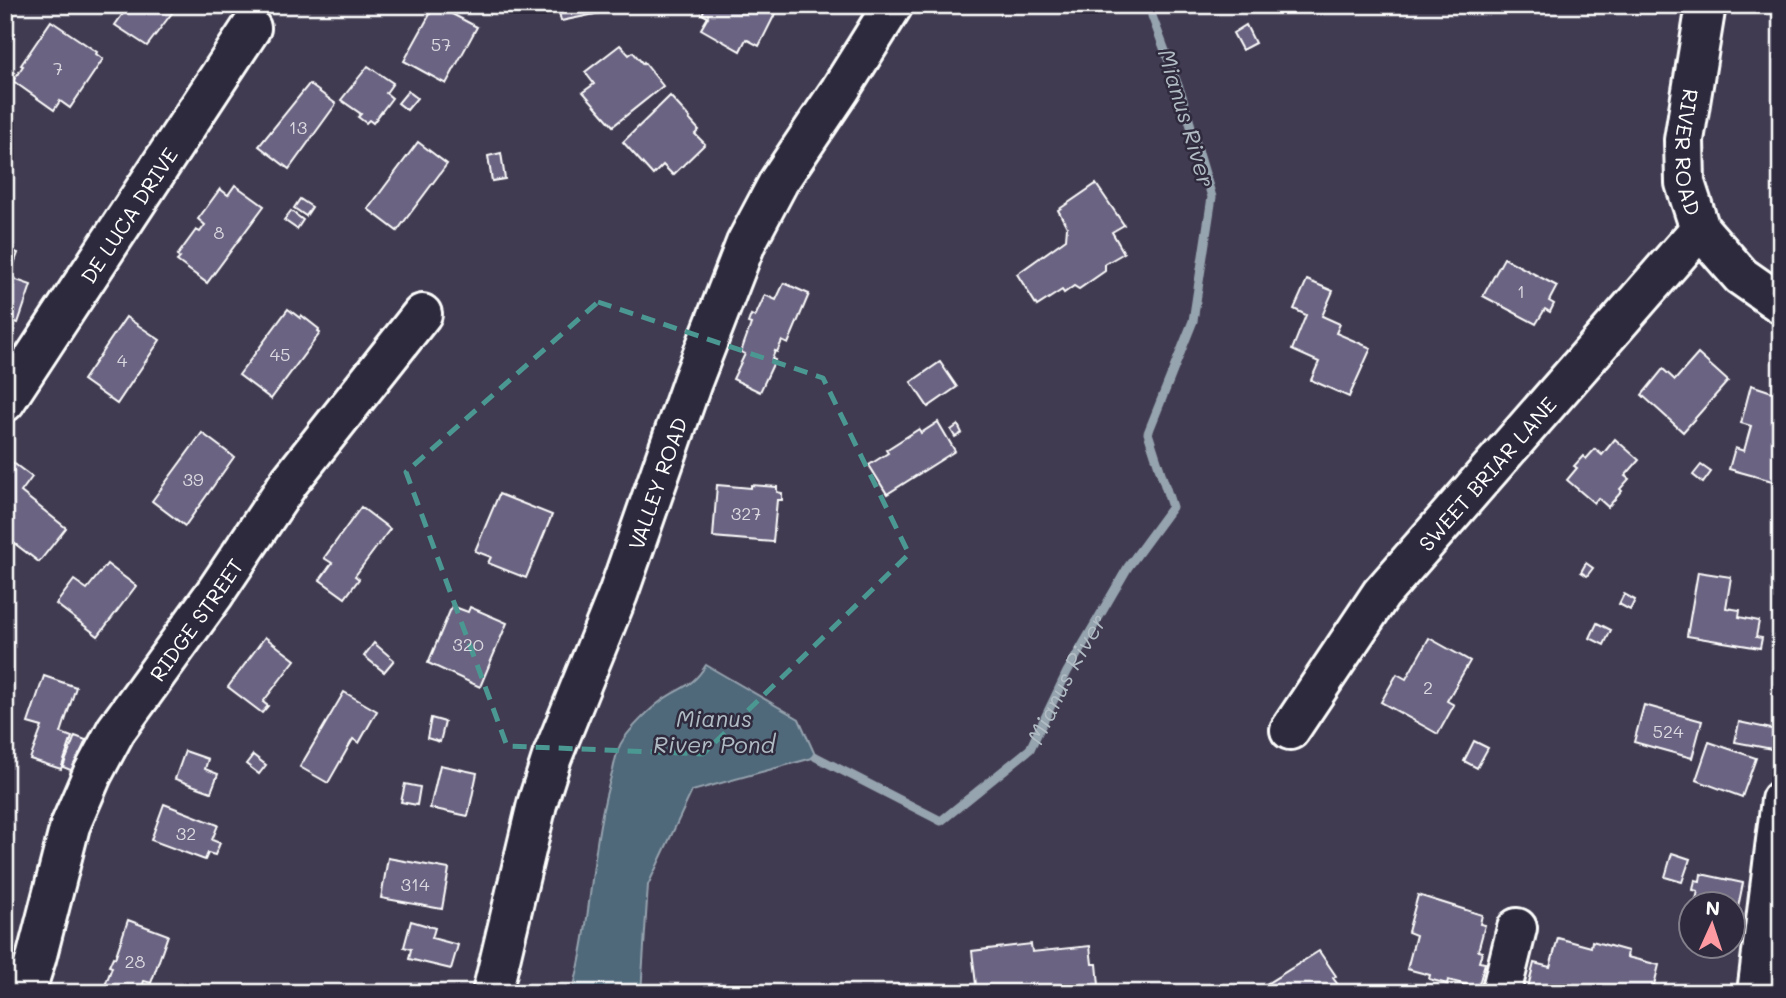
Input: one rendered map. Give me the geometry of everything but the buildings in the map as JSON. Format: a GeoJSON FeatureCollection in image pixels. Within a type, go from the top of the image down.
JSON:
{"type":"FeatureCollection","features":[{"type":"Feature","properties":{"kind":"street","name":"VALLEY ROAD"},"geometry":{"type":"LineString","coordinates":[[492,993],[537,804],[552,757],[618,594],[692,382],[746,243],[779,181],[841,90],[892,5]]}},
{"type":"Feature","properties":{"kind":"street","name":"RIVER ROAD"},"geometry":{"type":"LineString","coordinates":[[1706,5],[1684,140],[1685,183],[1700,229],[1741,276],[1781,304]]}},
{"type":"Feature","properties":{"kind":"street","name":"DE LUCA DRIVE"},"geometry":{"type":"LineString","coordinates":[[5,401],[251,27]]}},
{"type":"Feature","properties":{"kind":"street","name":"SWEET BRIAR LANE"},"geometry":{"type":"LineString","coordinates":[[1290,730],[1381,594],[1700,229]]}},
{"type":"Feature","properties":{"kind":"street","name":"RIDGE STREET"},"geometry":{"type":"LineString","coordinates":[[22,968],[71,827],[92,775],[116,730],[215,593],[290,481],[422,314]]}},
{"type":"Feature","properties":{"kind":"street"},"geometry":{"type":"LineString","coordinates":[[1757,993],[1781,800]]}},
{"type":"Feature","properties":{"kind":"street"},"geometry":{"type":"LineString","coordinates":[[1501,993],[1517,928]]}},
{"type":"Feature","properties":{"kind":"highlighted area"},"geometry":{"type":"Polygon","coordinates":[[[598,302],[823,378],[909,554],[703,754],[507,746],[406,472],[598,302]]]}},
{"type":"Feature","properties":{"kind":"water","name":"Mianus River Pond"},"geometry":{"type":"Polygon","coordinates":[[[706,665],[799,719],[816,757],[692,791],[648,885],[641,993],[572,993],[584,938],[605,798],[619,747],[630,730],[646,714],[690,683],[706,665]]]}},
{"type":"Feature","properties":{"kind":"waterway","name":"Mianus River"},"geometry":{"type":"LineString","coordinates":[[816,757],[941,821],[1030,749],[1067,672],[1128,567],[1172,507],[1148,433],[1193,321],[1212,197],[1182,96],[1152,16],[1152,5]]}}]}
